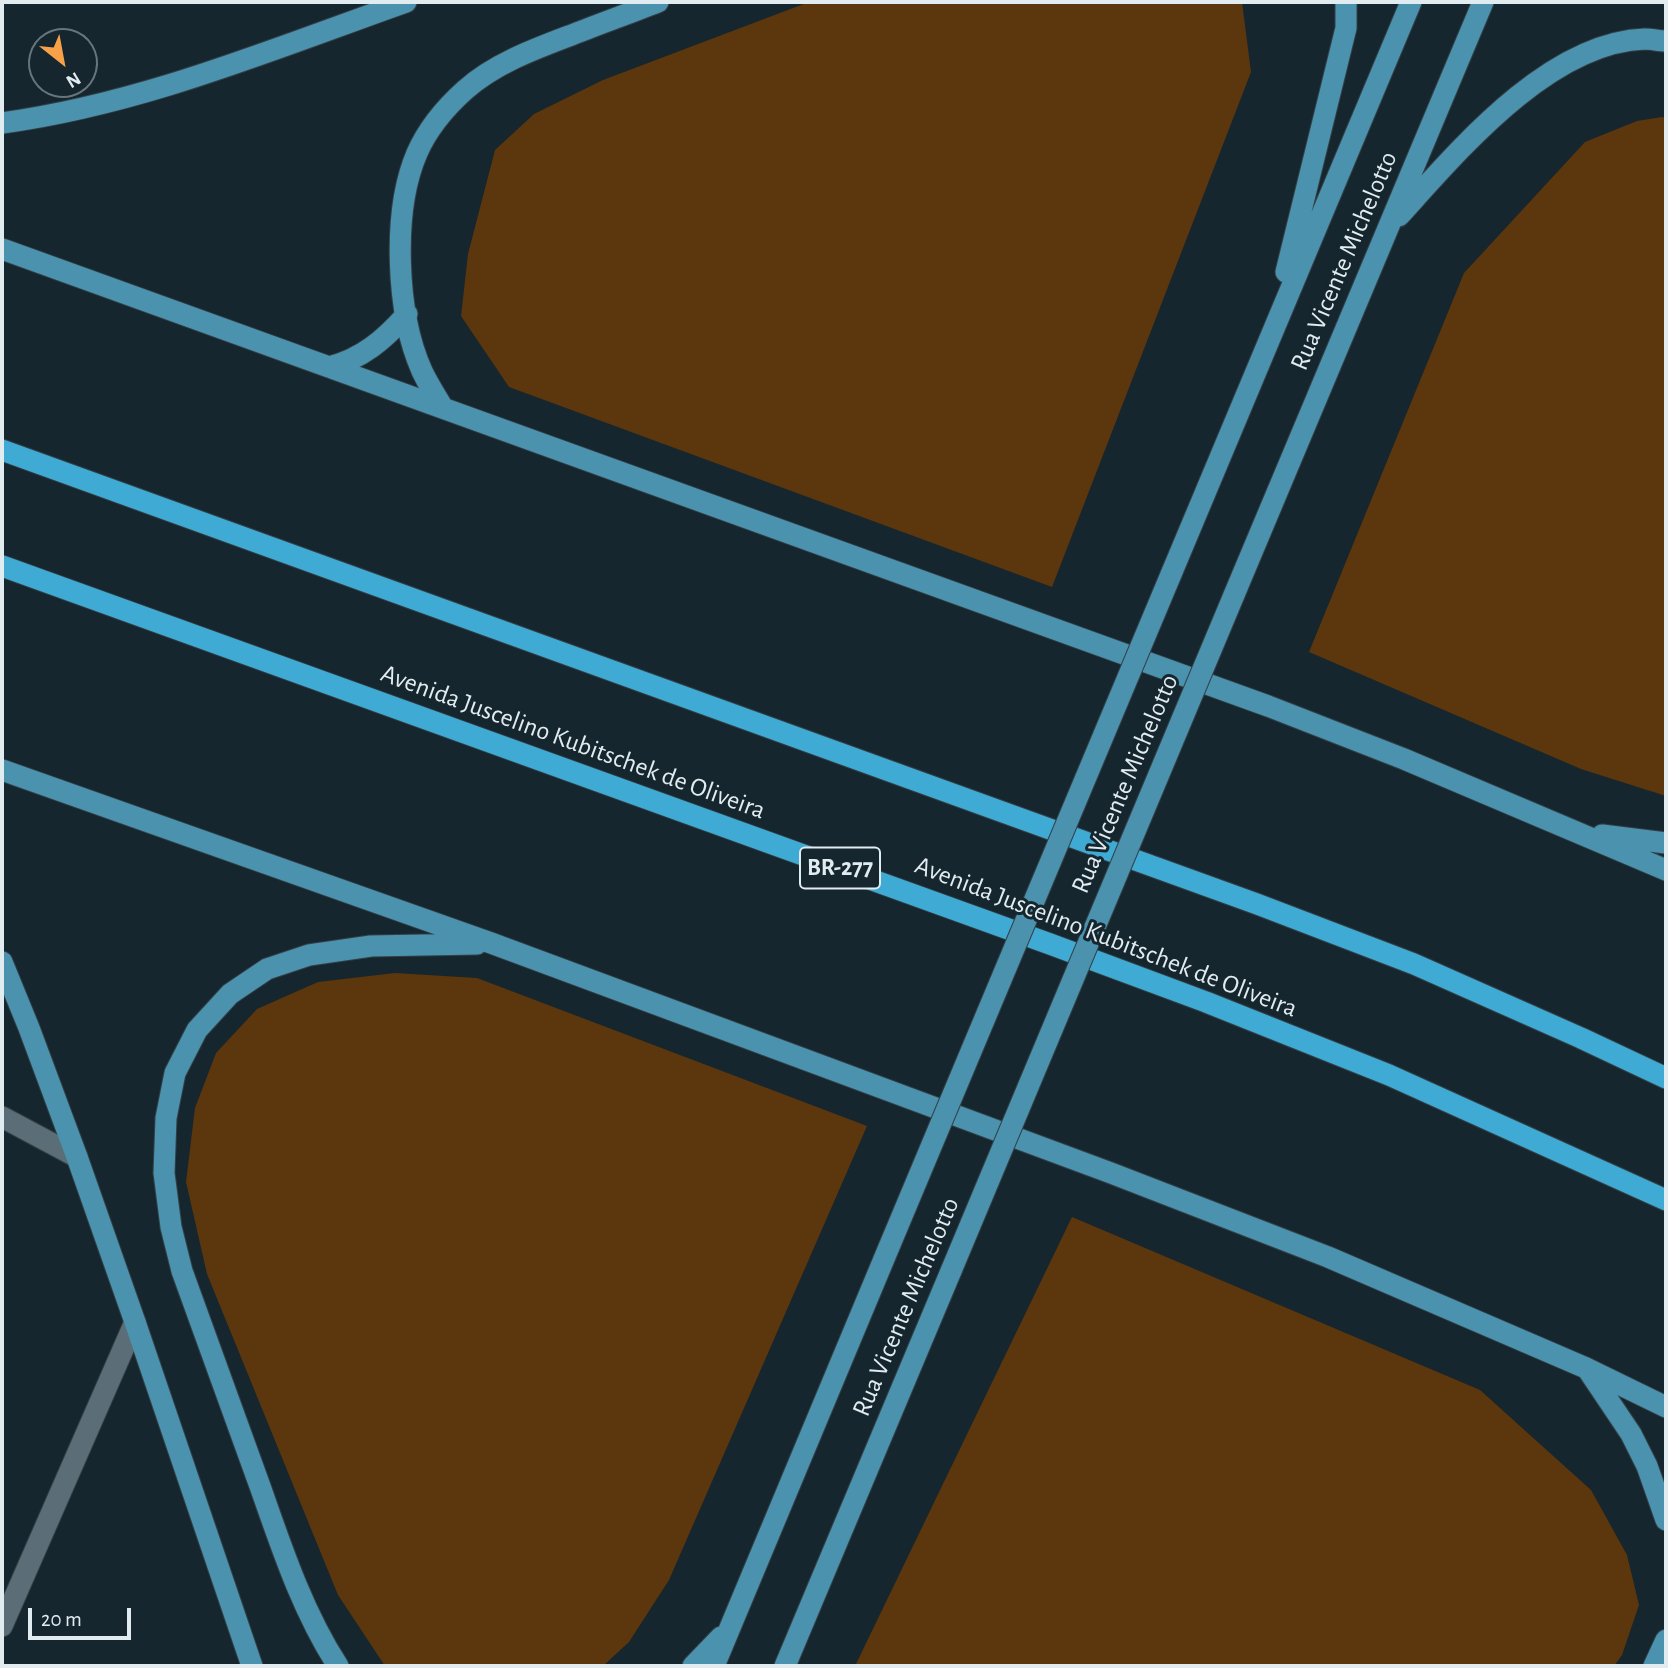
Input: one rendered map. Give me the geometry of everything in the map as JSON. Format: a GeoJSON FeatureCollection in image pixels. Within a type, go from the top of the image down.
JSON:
{"type":"FeatureCollection","features":[{"type":"Feature","properties":{"kind":"highway"},"geometry":{"type":"LineString","coordinates":[[2,450],[1257,904],[1414,964],[1666,1078]]}},
{"type":"Feature","properties":{"kind":"highway","name":"Avenida Juscelino Kubitschek de Oliveira"},"geometry":{"type":"LineString","coordinates":[[2,566],[1206,1002],[1389,1075],[1666,1200]]}},
{"type":"Feature","properties":{"kind":"main road"},"geometry":{"type":"LineString","coordinates":[[2,123],[110,103],[177,84],[406,2]]}},
{"type":"Feature","properties":{"kind":"main road"},"geometry":{"type":"LineString","coordinates":[[443,408],[422,371],[409,331],[401,280],[400,234],[408,184],[417,153],[436,120],[466,89],[496,68],[537,48],[658,2]]}},
{"type":"Feature","properties":{"kind":"main road"},"geometry":{"type":"LineString","coordinates":[[1269,339],[1346,29],[1346,2]]}},
{"type":"Feature","properties":{"kind":"main road","name":"Rua Vicente Michelotto"},"geometry":{"type":"LineString","coordinates":[[714,1666],[1411,2]]}},
{"type":"Feature","properties":{"kind":"main road","name":"Rua Vicente Michelotto"},"geometry":{"type":"LineString","coordinates":[[786,1666],[1483,2]]}},
{"type":"Feature","properties":{"kind":"main road"},"geometry":{"type":"LineString","coordinates":[[1388,228],[1467,143],[1534,83],[1569,61],[1609,45],[1645,39],[1666,41]]}},
{"type":"Feature","properties":{"kind":"main road"},"geometry":{"type":"LineString","coordinates":[[2,249],[1268,706],[1404,759],[1666,870]]}},
{"type":"Feature","properties":{"kind":"main road"},"geometry":{"type":"LineString","coordinates":[[329,367],[344,364],[374,347],[407,314]]}},
{"type":"Feature","properties":{"kind":"main road"},"geometry":{"type":"LineString","coordinates":[[2,769],[491,943],[1098,1168],[1303,1247],[1586,1368],[1666,1407]]}},
{"type":"Feature","properties":{"kind":"main road"},"geometry":{"type":"LineString","coordinates":[[1579,832],[1666,843]]}},
{"type":"Feature","properties":{"kind":"main road"},"geometry":{"type":"LineString","coordinates":[[338,1666],[301,1593],[283,1548],[182,1272],[171,1227],[164,1173],[166,1118],[175,1073],[197,1030],[230,994],[267,969],[309,955],[371,946],[491,943]]}},
{"type":"Feature","properties":{"kind":"main road"},"geometry":{"type":"LineString","coordinates":[[2,962],[77,1157],[252,1666]]}},
{"type":"Feature","properties":{"kind":"main road"},"geometry":{"type":"LineString","coordinates":[[1586,1368],[1631,1434],[1647,1466],[1666,1520]]}},
{"type":"Feature","properties":{"kind":"main road"},"geometry":{"type":"LineString","coordinates":[[692,1666],[730,1628]]}},
{"type":"Feature","properties":{"kind":"main road"},"geometry":{"type":"LineString","coordinates":[[1654,1666],[1666,1640]]}},
{"type":"Feature","properties":{"kind":"street"},"geometry":{"type":"LineString","coordinates":[[2,1117],[77,1157]]}},
{"type":"Feature","properties":{"kind":"street"},"geometry":{"type":"LineString","coordinates":[[2,1626],[135,1322]]}},
{"type":"Feature","properties":{"kind":"shaded area"},"geometry":{"type":"Polygon","coordinates":[[[809,2],[1242,2],[1251,72],[1052,587],[509,387],[461,316],[468,254],[495,150],[534,114],[603,80],[809,2]]]}},
{"type":"Feature","properties":{"kind":"shaded area"},"geometry":{"type":"Polygon","coordinates":[[[1666,118],[1666,796],[1581,769],[1309,652],[1464,273],[1585,142],[1637,121],[1666,118]]]}},
{"type":"Feature","properties":{"kind":"shaded area"},"geometry":{"type":"Polygon","coordinates":[[[395,973],[477,978],[867,1126],[669,1580],[629,1642],[603,1666],[385,1666],[338,1595],[207,1274],[186,1182],[195,1108],[216,1053],[257,1009],[318,982],[395,973]]]}},
{"type":"Feature","properties":{"kind":"shaded area"},"geometry":{"type":"Polygon","coordinates":[[[1072,1217],[1480,1390],[1591,1490],[1627,1555],[1639,1605],[1622,1655],[1614,1666],[855,1666],[1072,1217]]]}}]}
